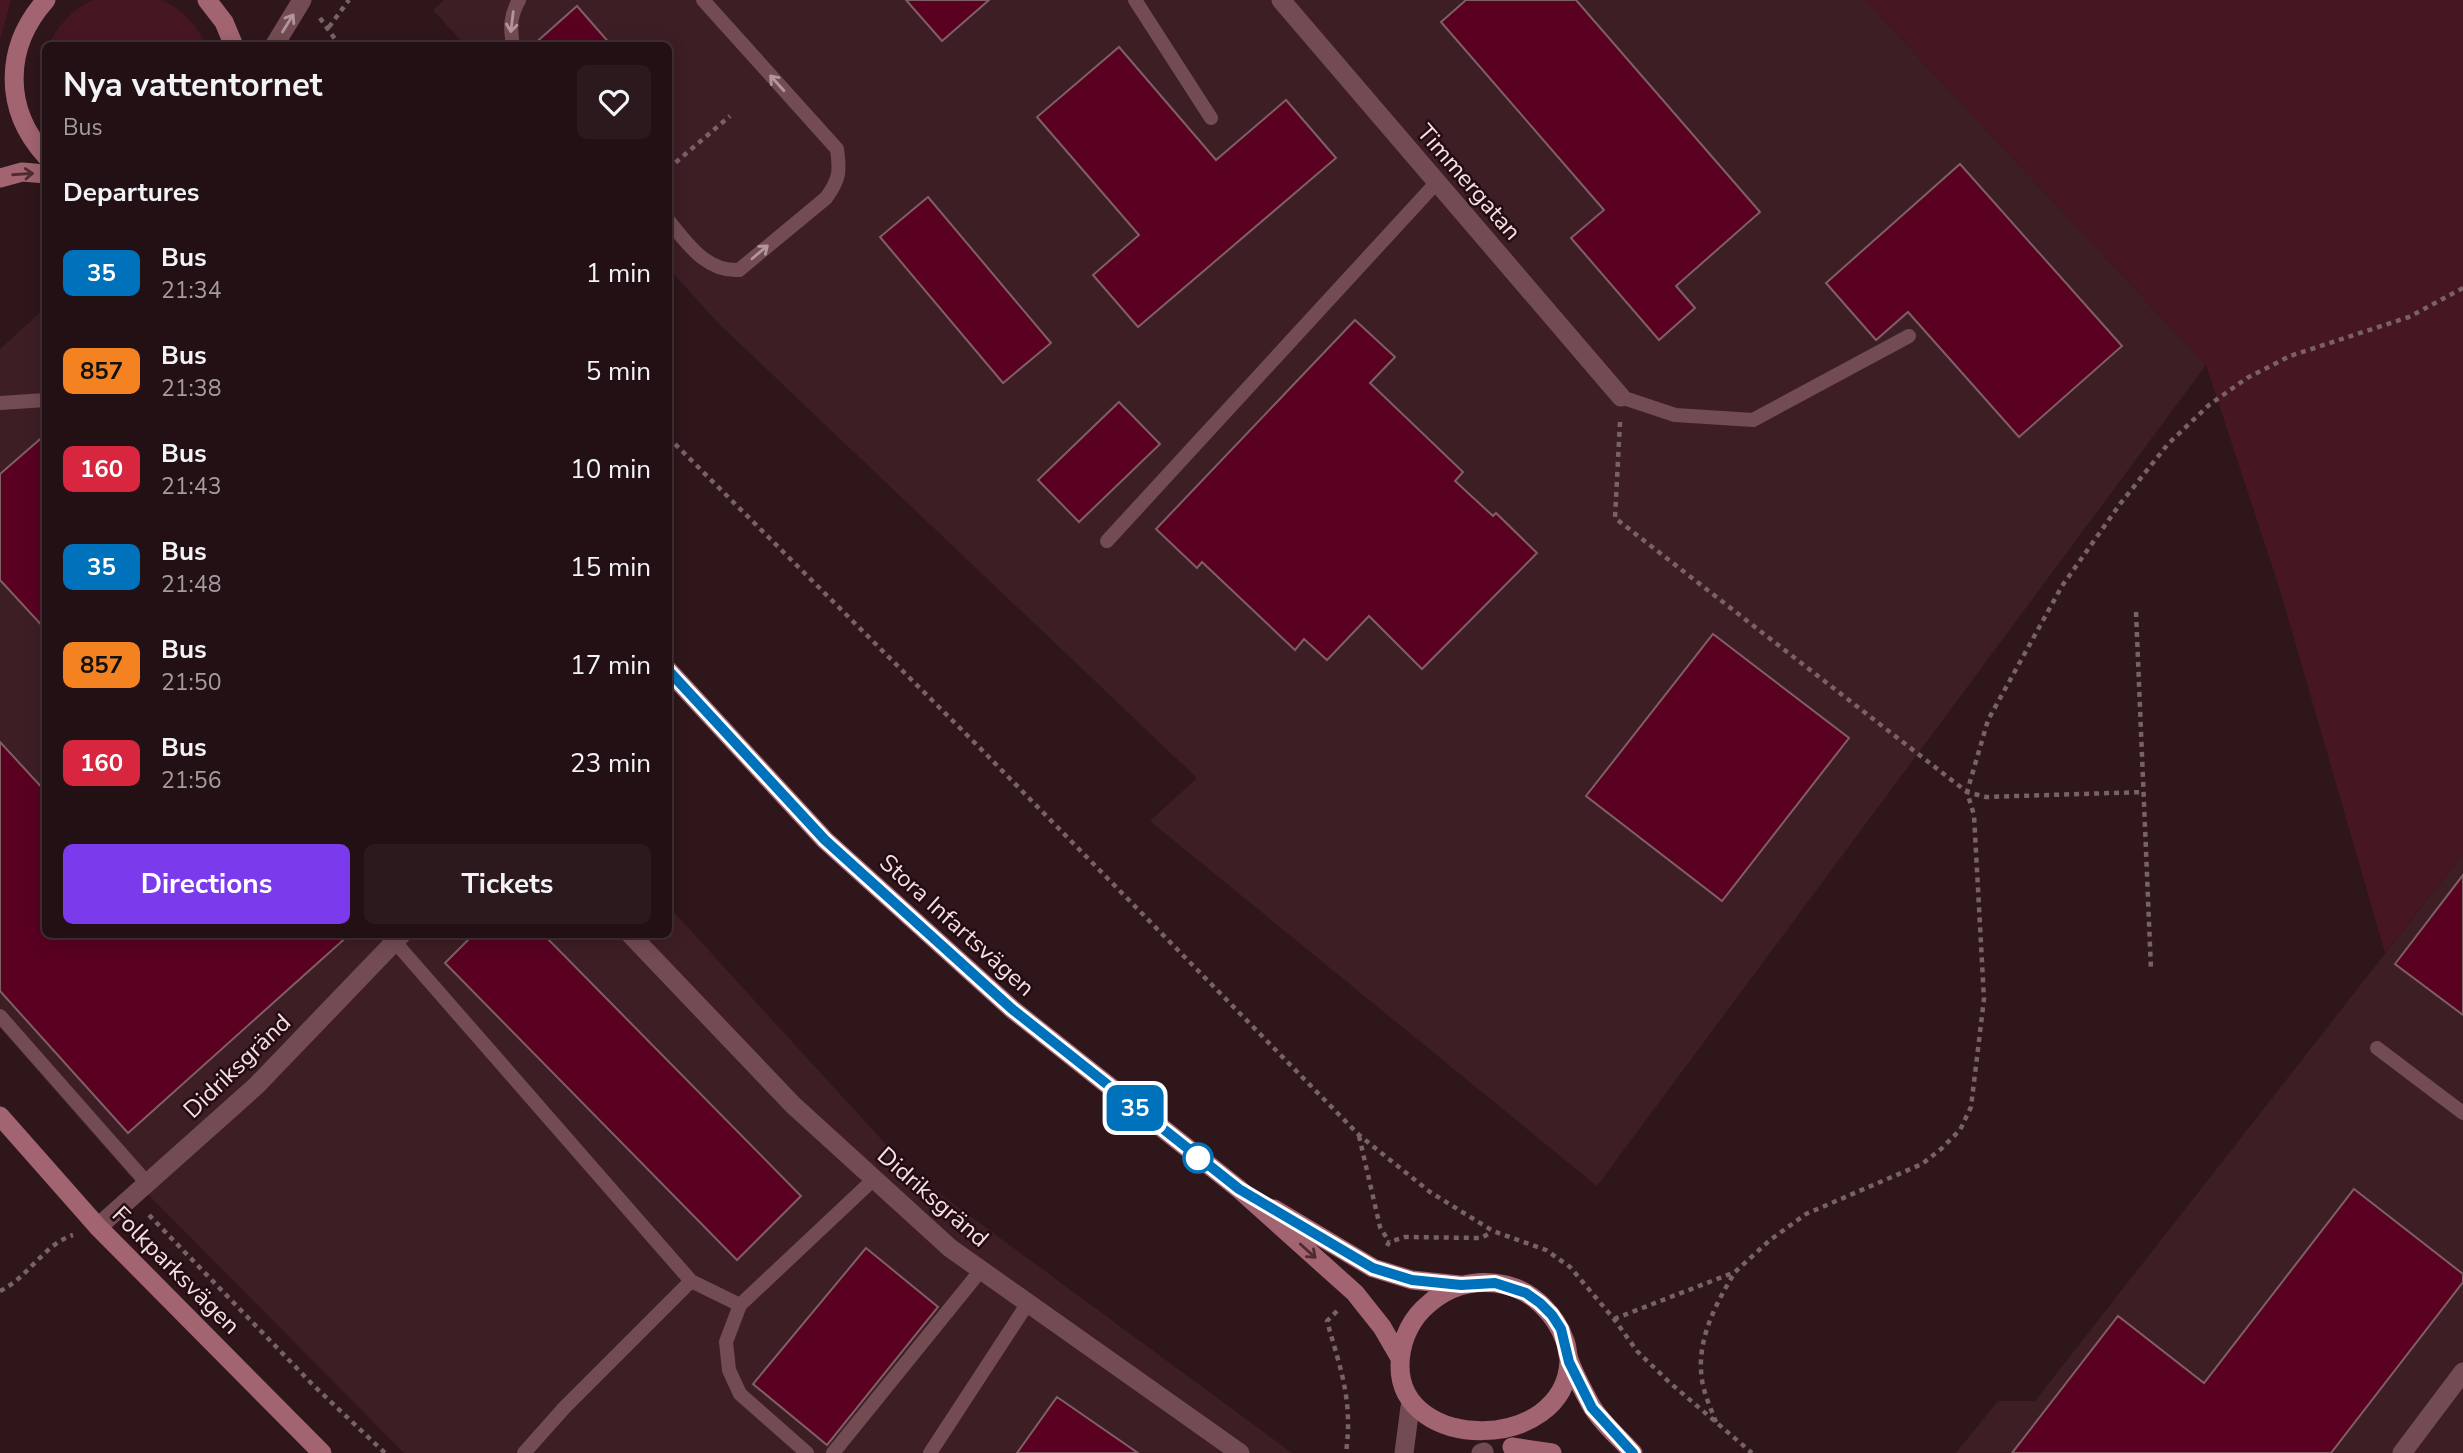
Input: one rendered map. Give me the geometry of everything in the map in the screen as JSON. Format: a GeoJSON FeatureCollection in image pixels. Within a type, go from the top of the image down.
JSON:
{"type":"FeatureCollection","features":[{"type":"Feature","properties":{"kind":"main road"},"geometry":{"type":"LineString","coordinates":[[207,0],[224,22],[232,42]]}},
{"type":"Feature","properties":{"kind":"main road"},"geometry":{"type":"LineString","coordinates":[[0,88],[38,4]]}},
{"type":"Feature","properties":{"kind":"main road"},"geometry":{"type":"LineString","coordinates":[[16,55],[16,102],[23,124],[42,152]]}},
{"type":"Feature","properties":{"kind":"main road"},"geometry":{"type":"LineString","coordinates":[[0,178],[22,172],[42,174]]}},
{"type":"Feature","properties":{"kind":"main road","name":"Stora Infartsvägen"},"geometry":{"type":"LineString","coordinates":[[672,674],[825,840],[1012,1009],[1239,1189],[1355,1293],[1382,1326],[1400,1358]]}},
{"type":"Feature","properties":{"kind":"main road","name":"Folkparksvägen"},"geometry":{"type":"LineString","coordinates":[[0,1116],[98,1227],[321,1453]]}},
{"type":"Feature","properties":{"kind":"main road","name":"Stora Infartsvägen"},"geometry":{"type":"LineString","coordinates":[[1239,1189],[1373,1268],[1412,1280],[1461,1285]]}},
{"type":"Feature","properties":{"kind":"main road"},"geometry":{"type":"LineString","coordinates":[[1495,1283],[1526,1293],[1540,1303],[1556,1322],[1567,1345],[1569,1362],[1566,1393],[1551,1420],[1527,1440],[1512,1447],[1483,1452],[1458,1447],[1428,1431],[1410,1407],[1402,1383],[1400,1358],[1404,1342],[1419,1312],[1432,1300],[1461,1285],[1495,1283]]}},
{"type":"Feature","properties":{"kind":"main road"},"geometry":{"type":"LineString","coordinates":[[1569,1362],[1592,1408],[1633,1453]]}},
{"type":"Feature","properties":{"kind":"main road"},"geometry":{"type":"LineString","coordinates":[[1512,1447],[1552,1453]]}},
{"type":"Feature","properties":{"kind":"street"},"geometry":{"type":"LineString","coordinates":[[276,42],[302,0]]}},
{"type":"Feature","properties":{"kind":"street","name":"Timmergatan"},"geometry":{"type":"LineString","coordinates":[[1281,0],[1621,397]]}},
{"type":"Feature","properties":{"kind":"street","name":"Didriksgränd"},"geometry":{"type":"LineString","coordinates":[[98,1227],[257,1085],[399,938]]}},
{"type":"Feature","properties":{"kind":"street","name":"Didriksgränd"},"geometry":{"type":"LineString","coordinates":[[634,938],[793,1105],[950,1248],[1240,1453]]}},
{"type":"Feature","properties":{"kind":"street"},"geometry":{"type":"LineString","coordinates":[[2402,1453],[2463,1372]]}},
{"type":"Feature","properties":{"kind":"street"},"geometry":{"type":"LineString","coordinates":[[1404,1453],[1410,1407]]}},
{"type":"Feature","properties":{"kind":"lane"},"geometry":{"type":"LineString","coordinates":[[512,42],[509,26],[512,12],[519,0]]}},
{"type":"Feature","properties":{"kind":"lane"},"geometry":{"type":"LineString","coordinates":[[672,224],[712,266],[725,271],[738,270],[826,198],[836,184],[840,167],[837,149],[703,0]]}},
{"type":"Feature","properties":{"kind":"lane"},"geometry":{"type":"LineString","coordinates":[[1135,0],[1211,118]]}},
{"type":"Feature","properties":{"kind":"lane"},"geometry":{"type":"LineString","coordinates":[[1107,541],[1437,182]]}},
{"type":"Feature","properties":{"kind":"lane"},"geometry":{"type":"LineString","coordinates":[[1621,397],[1675,415],[1753,419],[1909,336]]}},
{"type":"Feature","properties":{"kind":"lane"},"geometry":{"type":"LineString","coordinates":[[0,403],[42,400]]}},
{"type":"Feature","properties":{"kind":"lane"},"geometry":{"type":"LineString","coordinates":[[399,938],[691,1281],[740,1305]]}},
{"type":"Feature","properties":{"kind":"lane"},"geometry":{"type":"LineString","coordinates":[[0,1016],[147,1183]]}},
{"type":"Feature","properties":{"kind":"lane"},"geometry":{"type":"LineString","coordinates":[[2377,1048],[2463,1113]]}},
{"type":"Feature","properties":{"kind":"lane"},"geometry":{"type":"LineString","coordinates":[[807,1453],[740,1394],[729,1370],[726,1342],[740,1305],[874,1179]]}},
{"type":"Feature","properties":{"kind":"lane"},"geometry":{"type":"LineString","coordinates":[[833,1453],[981,1270]]}},
{"type":"Feature","properties":{"kind":"lane"},"geometry":{"type":"LineString","coordinates":[[524,1453],[564,1408],[691,1281]]}},
{"type":"Feature","properties":{"kind":"lane"},"geometry":{"type":"LineString","coordinates":[[930,1453],[1028,1303]]}},
{"type":"Feature","properties":{"kind":"path"},"geometry":{"type":"LineString","coordinates":[[329,27],[349,0]]}},
{"type":"Feature","properties":{"kind":"path"},"geometry":{"type":"LineString","coordinates":[[672,166],[730,116]]}},
{"type":"Feature","properties":{"kind":"path"},"geometry":{"type":"LineString","coordinates":[[1716,1422],[1702,1382],[1701,1358],[1705,1334],[1717,1302],[1735,1272],[1770,1240],[1807,1214],[1922,1164],[1961,1130],[1971,1107],[1984,999],[1974,815],[1967,792],[1988,720],[2062,586],[2120,504],[2168,444],[2209,405],[2247,378],[2290,356],[2409,317],[2463,288]]}},
{"type":"Feature","properties":{"kind":"path"},"geometry":{"type":"LineString","coordinates":[[1621,397],[1615,518],[1967,792],[1986,797],[2144,792]]}},
{"type":"Feature","properties":{"kind":"path"},"geometry":{"type":"LineString","coordinates":[[672,441],[976,745],[1359,1135],[1441,1199],[1493,1231],[1546,1250],[1570,1268],[1614,1319],[1637,1351],[1752,1453]]}},
{"type":"Feature","properties":{"kind":"path"},"geometry":{"type":"LineString","coordinates":[[2136,612],[2151,970]]}},
{"type":"Feature","properties":{"kind":"path"},"geometry":{"type":"LineString","coordinates":[[1359,1135],[1380,1227],[1389,1242]]}},
{"type":"Feature","properties":{"kind":"path"},"geometry":{"type":"LineString","coordinates":[[132,1197],[312,1384],[386,1453]]}},
{"type":"Feature","properties":{"kind":"path"},"geometry":{"type":"LineString","coordinates":[[0,1291],[15,1284],[59,1240],[98,1227]]}},
{"type":"Feature","properties":{"kind":"path"},"geometry":{"type":"LineString","coordinates":[[1614,1319],[1735,1272]]}},
{"type":"Feature","properties":{"kind":"shaded area"},"geometry":{"type":"Polygon","coordinates":[[[0,0],[11,0],[0,40],[0,0]]]}},
{"type":"Feature","properties":{"kind":"shaded area"},"geometry":{"type":"Polygon","coordinates":[[[93,0],[161,0],[188,18],[205,42],[50,42],[66,19],[93,0]]]}},
{"type":"Feature","properties":{"kind":"shaded area"},"geometry":{"type":"Polygon","coordinates":[[[444,0],[1865,0],[2206,365],[1597,1186],[1150,821],[1197,778],[717,322],[672,272],[672,42],[462,42],[433,10],[444,0]]]}},
{"type":"Feature","properties":{"kind":"shaded area"},"geometry":{"type":"Polygon","coordinates":[[[1865,0],[2463,0],[2463,854],[2385,953],[2280,590],[2206,365],[1865,0]]]}},
{"type":"Feature","properties":{"kind":"shaded area"},"geometry":{"type":"Polygon","coordinates":[[[42,311],[42,938],[672,938],[672,910],[913,1174],[1292,1453],[404,1453],[128,1174],[0,1028],[0,349],[42,311]]]}},
{"type":"Feature","properties":{"kind":"shaded area"},"geometry":{"type":"Polygon","coordinates":[[[2463,854],[2463,1453],[1956,1453],[1998,1401],[2035,1401],[2463,854]]]}},
{"type":"Feature","properties":{"kind":"building"},"geometry":{"type":"Polygon","coordinates":[[[906,0],[989,0],[942,41],[906,0]]]}},
{"type":"Feature","properties":{"kind":"building"},"geometry":{"type":"Polygon","coordinates":[[[1466,0],[1576,0],[1760,212],[1676,286],[1695,308],[1659,340],[1571,238],[1604,210],[1441,22],[1466,0]]]}},
{"type":"Feature","properties":{"kind":"building"},"geometry":{"type":"Polygon","coordinates":[[[577,6],[608,42],[536,42],[577,6]]]}},
{"type":"Feature","properties":{"kind":"building"},"geometry":{"type":"Polygon","coordinates":[[[1119,47],[1216,160],[1286,100],[1336,158],[1138,327],[1093,275],[1139,235],[1037,117],[1119,47]]]}},
{"type":"Feature","properties":{"kind":"building"},"geometry":{"type":"Polygon","coordinates":[[[1960,164],[2122,346],[2019,437],[1908,312],[1876,340],[1826,283],[1960,164]]]}},
{"type":"Feature","properties":{"kind":"building"},"geometry":{"type":"Polygon","coordinates":[[[928,197],[1051,343],[1003,383],[880,237],[928,197]]]}},
{"type":"Feature","properties":{"kind":"building"},"geometry":{"type":"Polygon","coordinates":[[[1355,320],[1395,357],[1370,383],[1463,472],[1455,481],[1493,516],[1496,513],[1537,553],[1422,669],[1369,616],[1327,660],[1304,639],[1295,650],[1202,562],[1197,568],[1156,529],[1355,320]]]}},
{"type":"Feature","properties":{"kind":"building"},"geometry":{"type":"Polygon","coordinates":[[[1119,402],[1160,444],[1079,522],[1038,480],[1119,402]]]}},
{"type":"Feature","properties":{"kind":"building"},"geometry":{"type":"Polygon","coordinates":[[[42,437],[42,626],[0,580],[0,474],[42,437]]]}},
{"type":"Feature","properties":{"kind":"building"},"geometry":{"type":"Polygon","coordinates":[[[1713,634],[1849,738],[1722,901],[1586,796],[1713,634]]]}},
{"type":"Feature","properties":{"kind":"building"},"geometry":{"type":"Polygon","coordinates":[[[0,742],[42,788],[42,938],[346,938],[128,1133],[0,991],[0,742]]]}},
{"type":"Feature","properties":{"kind":"building"},"geometry":{"type":"Polygon","coordinates":[[[2463,875],[2463,1015],[2395,964],[2463,875]]]}},
{"type":"Feature","properties":{"kind":"building"},"geometry":{"type":"Polygon","coordinates":[[[470,938],[547,938],[801,1196],[737,1260],[445,963],[470,938]]]}},
{"type":"Feature","properties":{"kind":"building"},"geometry":{"type":"Polygon","coordinates":[[[2354,1189],[2463,1274],[2463,1282],[2331,1453],[2012,1453],[2118,1316],[2204,1383],[2354,1189]]]}},
{"type":"Feature","properties":{"kind":"building"},"geometry":{"type":"Polygon","coordinates":[[[866,1248],[938,1307],[827,1445],[753,1384],[866,1248]]]}},
{"type":"Feature","properties":{"kind":"building"},"geometry":{"type":"Polygon","coordinates":[[[1057,1397],[1138,1453],[1017,1453],[1057,1397]]]}},
{"type":"Feature","properties":{"kind":"bus line","name":"35"},"geometry":{"type":"LineString","coordinates":[[672,674],[825,840],[1012,1009],[1239,1189],[1373,1268],[1412,1280],[1511,1286],[1540,1303],[1561,1329],[1569,1362],[1592,1408],[1633,1453]]}}]}
